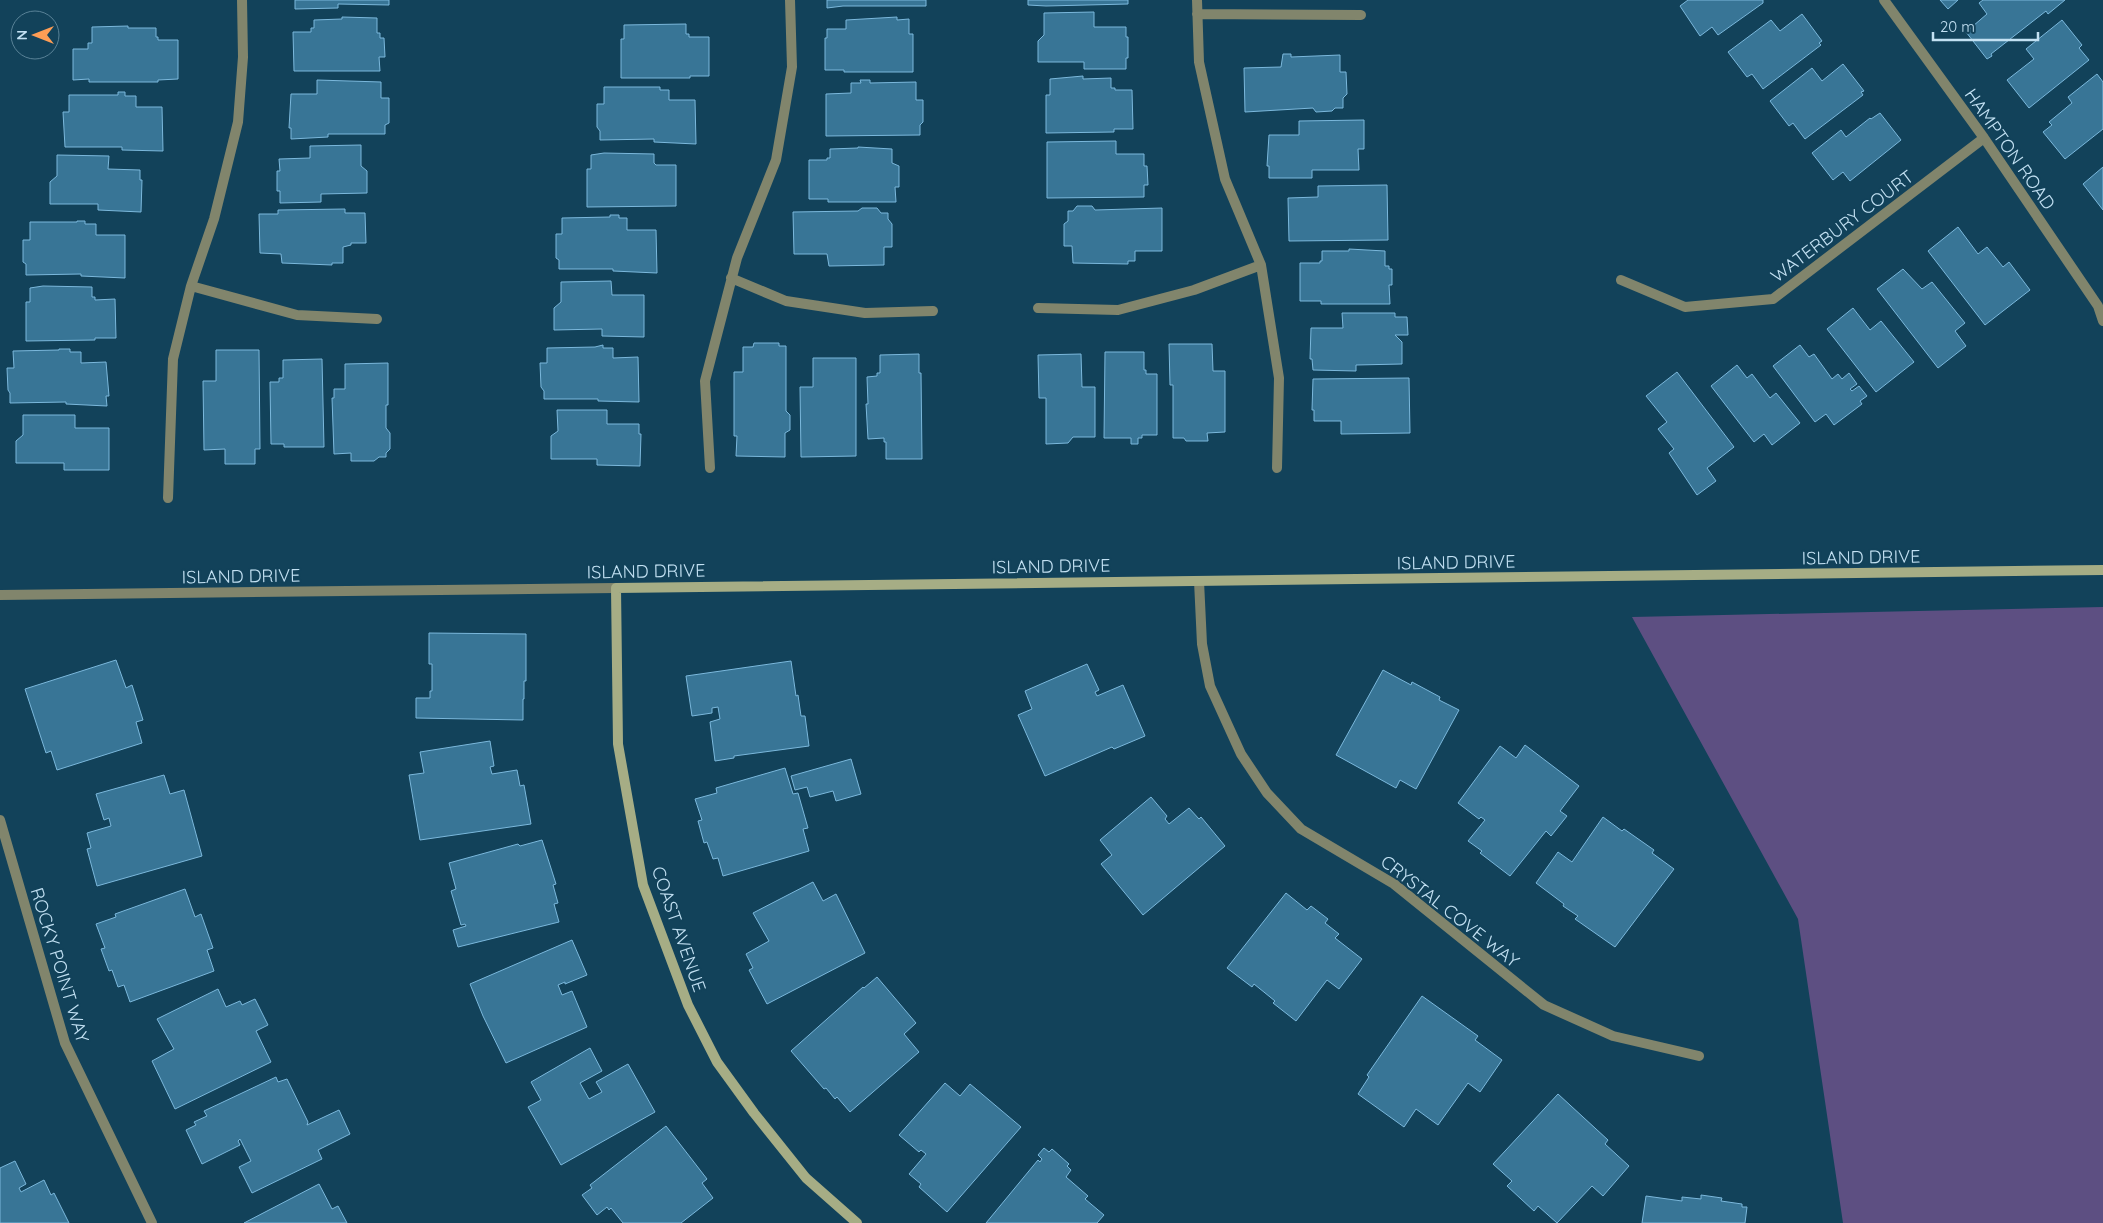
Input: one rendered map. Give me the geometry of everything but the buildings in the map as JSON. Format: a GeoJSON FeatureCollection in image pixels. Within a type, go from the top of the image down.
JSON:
{"type":"FeatureCollection","features":[{"type":"Feature","properties":{"kind":"street"},"geometry":{"type":"LineString","coordinates":[[168,498],[173,359],[191,286],[214,218],[238,122],[243,57],[242,0]]}},
{"type":"Feature","properties":{"kind":"street"},"geometry":{"type":"LineString","coordinates":[[710,468],[704,380],[737,258],[776,160],[792,67],[790,0]]}},
{"type":"Feature","properties":{"kind":"street"},"geometry":{"type":"LineString","coordinates":[[1197,0],[1199,62],[1225,179],[1261,265],[1279,378],[1277,468]]}},
{"type":"Feature","properties":{"kind":"street","name":"HAMPTON ROAD"},"geometry":{"type":"LineString","coordinates":[[1884,0],[1984,138],[2098,306],[2103,321]]}},
{"type":"Feature","properties":{"kind":"street"},"geometry":{"type":"LineString","coordinates":[[1197,14],[1361,15]]}},
{"type":"Feature","properties":{"kind":"street","name":"WATERBURY COURT"},"geometry":{"type":"LineString","coordinates":[[1621,280],[1685,307],[1773,299],[1984,138]]}},
{"type":"Feature","properties":{"kind":"street"},"geometry":{"type":"LineString","coordinates":[[1038,308],[1118,310],[1194,290],[1261,265]]}},
{"type":"Feature","properties":{"kind":"street"},"geometry":{"type":"LineString","coordinates":[[732,278],[786,301],[865,313],[933,311]]}},
{"type":"Feature","properties":{"kind":"street"},"geometry":{"type":"LineString","coordinates":[[191,286],[297,315],[377,319]]}},
{"type":"Feature","properties":{"kind":"street","name":"ISLAND DRIVE"},"geometry":{"type":"LineString","coordinates":[[0,595],[2103,570]]}},
{"type":"Feature","properties":{"kind":"street","name":"CRYSTAL COVE WAY"},"geometry":{"type":"LineString","coordinates":[[1199,581],[1202,644],[1210,686],[1241,754],[1267,793],[1302,829],[1394,884],[1544,1006],[1613,1036],[1699,1056]]}},
{"type":"Feature","properties":{"kind":"street","name":"COAST AVENUE"},"geometry":{"type":"LineString","coordinates":[[616,588],[618,744],[643,885],[688,1006],[717,1062],[754,1113],[806,1178],[857,1223]]}},
{"type":"Feature","properties":{"kind":"street","name":"ROCKY POINT WAY"},"geometry":{"type":"LineString","coordinates":[[0,820],[65,1043],[152,1223]]}},
{"type":"Feature","properties":{"kind":"shaded area"},"geometry":{"type":"Polygon","coordinates":[[[2103,607],[2103,1223],[1843,1223],[1798,919],[1632,617],[2103,607]]]}}]}
